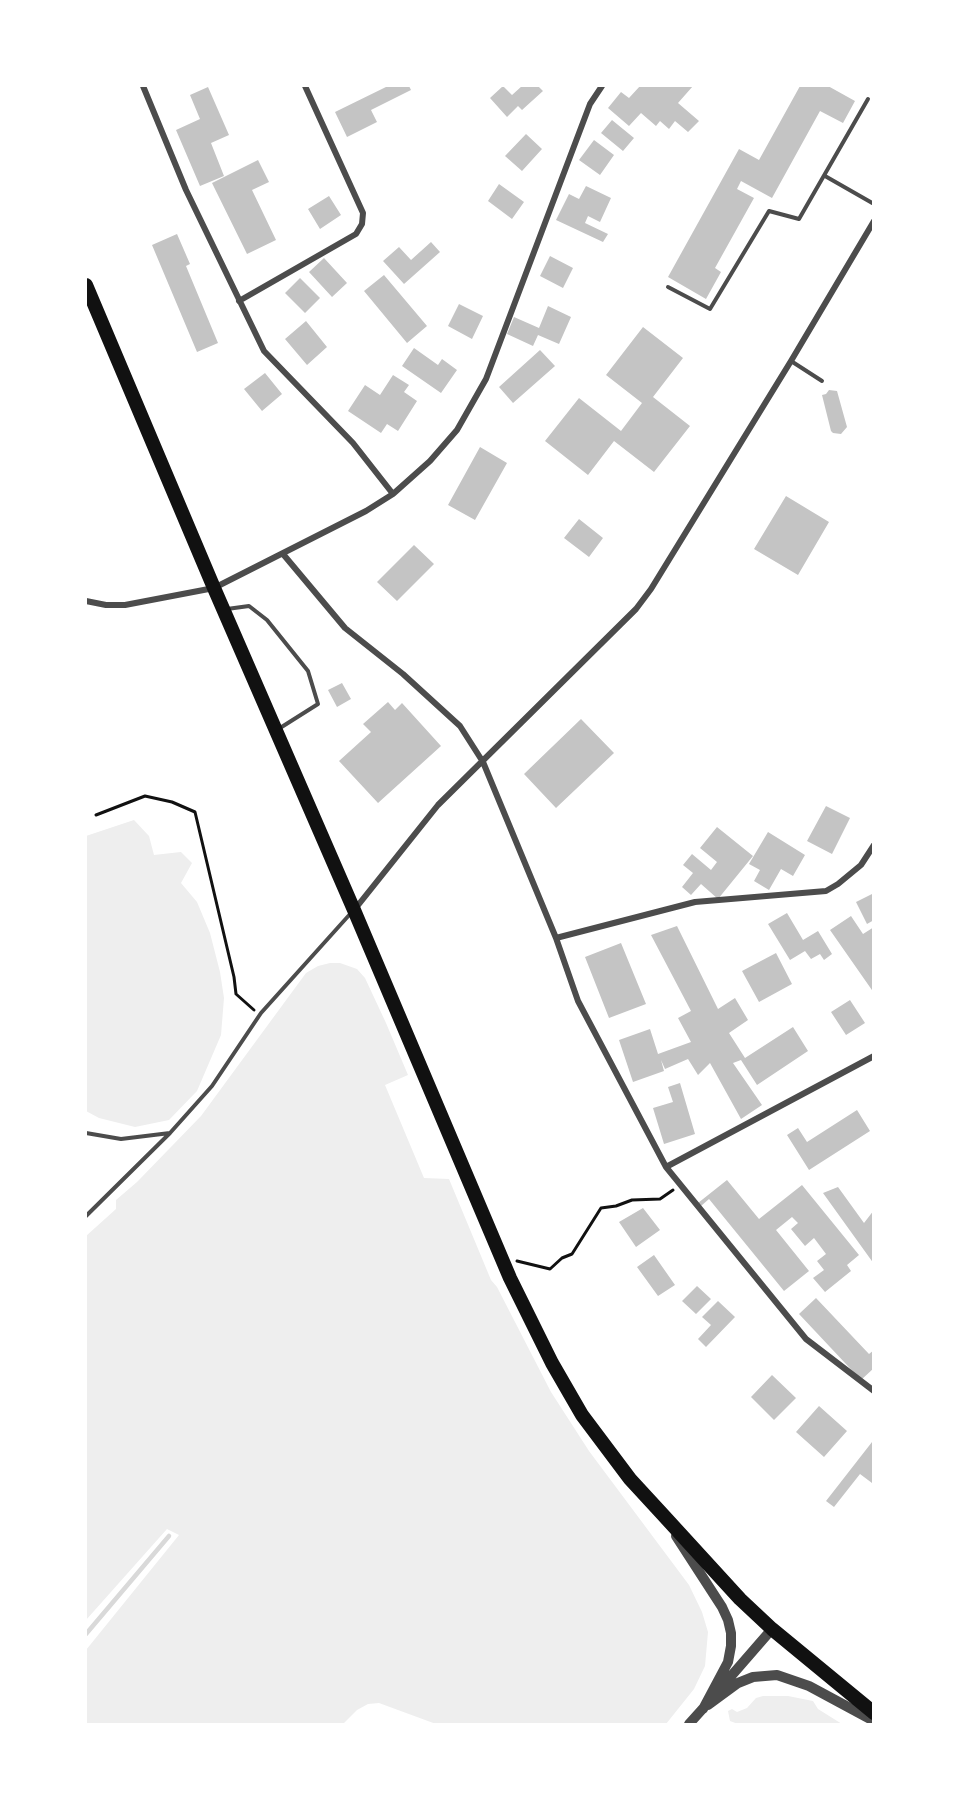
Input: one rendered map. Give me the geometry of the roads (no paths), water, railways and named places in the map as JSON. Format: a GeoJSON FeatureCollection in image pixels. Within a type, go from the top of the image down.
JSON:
{"type":"FeatureCollection","features":[{"type":"Feature","properties":{"kind":"highway"},"geometry":{"type":"LineString","coordinates":[[86,285],[501,1257],[552,1362],[582,1415],[630,1479],[664,1517],[740,1599],[772,1629],[873,1713]]}},
{"type":"Feature","properties":{"kind":"street"},"geometry":{"type":"LineString","coordinates":[[143,86],[186,190],[264,351],[353,443],[393,494]]}},
{"type":"Feature","properties":{"kind":"street"},"geometry":{"type":"LineString","coordinates":[[239,301],[356,234],[362,224],[363,213],[305,86]]}},
{"type":"Feature","properties":{"kind":"street"},"geometry":{"type":"LineString","coordinates":[[86,601],[106,605],[125,605],[214,588],[283,554],[393,494],[430,460],[457,430],[486,379],[590,104],[602,86]]}},
{"type":"Feature","properties":{"kind":"street"},"geometry":{"type":"LineString","coordinates":[[354,910],[438,805],[636,609],[651,589],[791,361],[873,221]]}},
{"type":"Feature","properties":{"kind":"street"},"geometry":{"type":"LineString","coordinates":[[283,554],[345,628],[403,674],[460,726],[483,762],[556,938],[578,1001],[666,1167],[806,1339],[873,1391]]}},
{"type":"Feature","properties":{"kind":"street"},"geometry":{"type":"LineString","coordinates":[[556,938],[695,903],[826,891],[861,865],[873,845]]}},
{"type":"Feature","properties":{"kind":"street"},"geometry":{"type":"LineString","coordinates":[[666,1167],[872,1060]]}},
{"type":"Feature","properties":{"kind":"street"},"geometry":{"type":"LineString","coordinates":[[664,1517],[728,1620],[731,1646],[728,1662],[703,1709]]}},
{"type":"Feature","properties":{"kind":"street"},"geometry":{"type":"LineString","coordinates":[[689,1725],[772,1629]]}},
{"type":"Feature","properties":{"kind":"street"},"geometry":{"type":"LineString","coordinates":[[703,1709],[738,1683],[753,1677],[777,1675],[809,1686],[873,1721]]}},
{"type":"Feature","properties":{"kind":"lane"},"geometry":{"type":"LineString","coordinates":[[668,287],[710,309],[769,211],[799,219],[868,99]]}},
{"type":"Feature","properties":{"kind":"lane"},"geometry":{"type":"LineString","coordinates":[[825,176],[873,204]]}},
{"type":"Feature","properties":{"kind":"lane"},"geometry":{"type":"LineString","coordinates":[[791,361],[822,381]]}},
{"type":"Feature","properties":{"kind":"lane"},"geometry":{"type":"LineString","coordinates":[[224,609],[249,606],[267,620],[308,671],[318,704],[276,730]]}},
{"type":"Feature","properties":{"kind":"lane"},"geometry":{"type":"LineString","coordinates":[[86,1216],[170,1133],[212,1086],[261,1013],[354,910]]}},
{"type":"Feature","properties":{"kind":"lane"},"geometry":{"type":"LineString","coordinates":[[86,1133],[121,1139],[170,1133]]}},
{"type":"Feature","properties":{"kind":"waterway"},"geometry":{"type":"LineString","coordinates":[[86,1634],[169,1536]]}}]}
